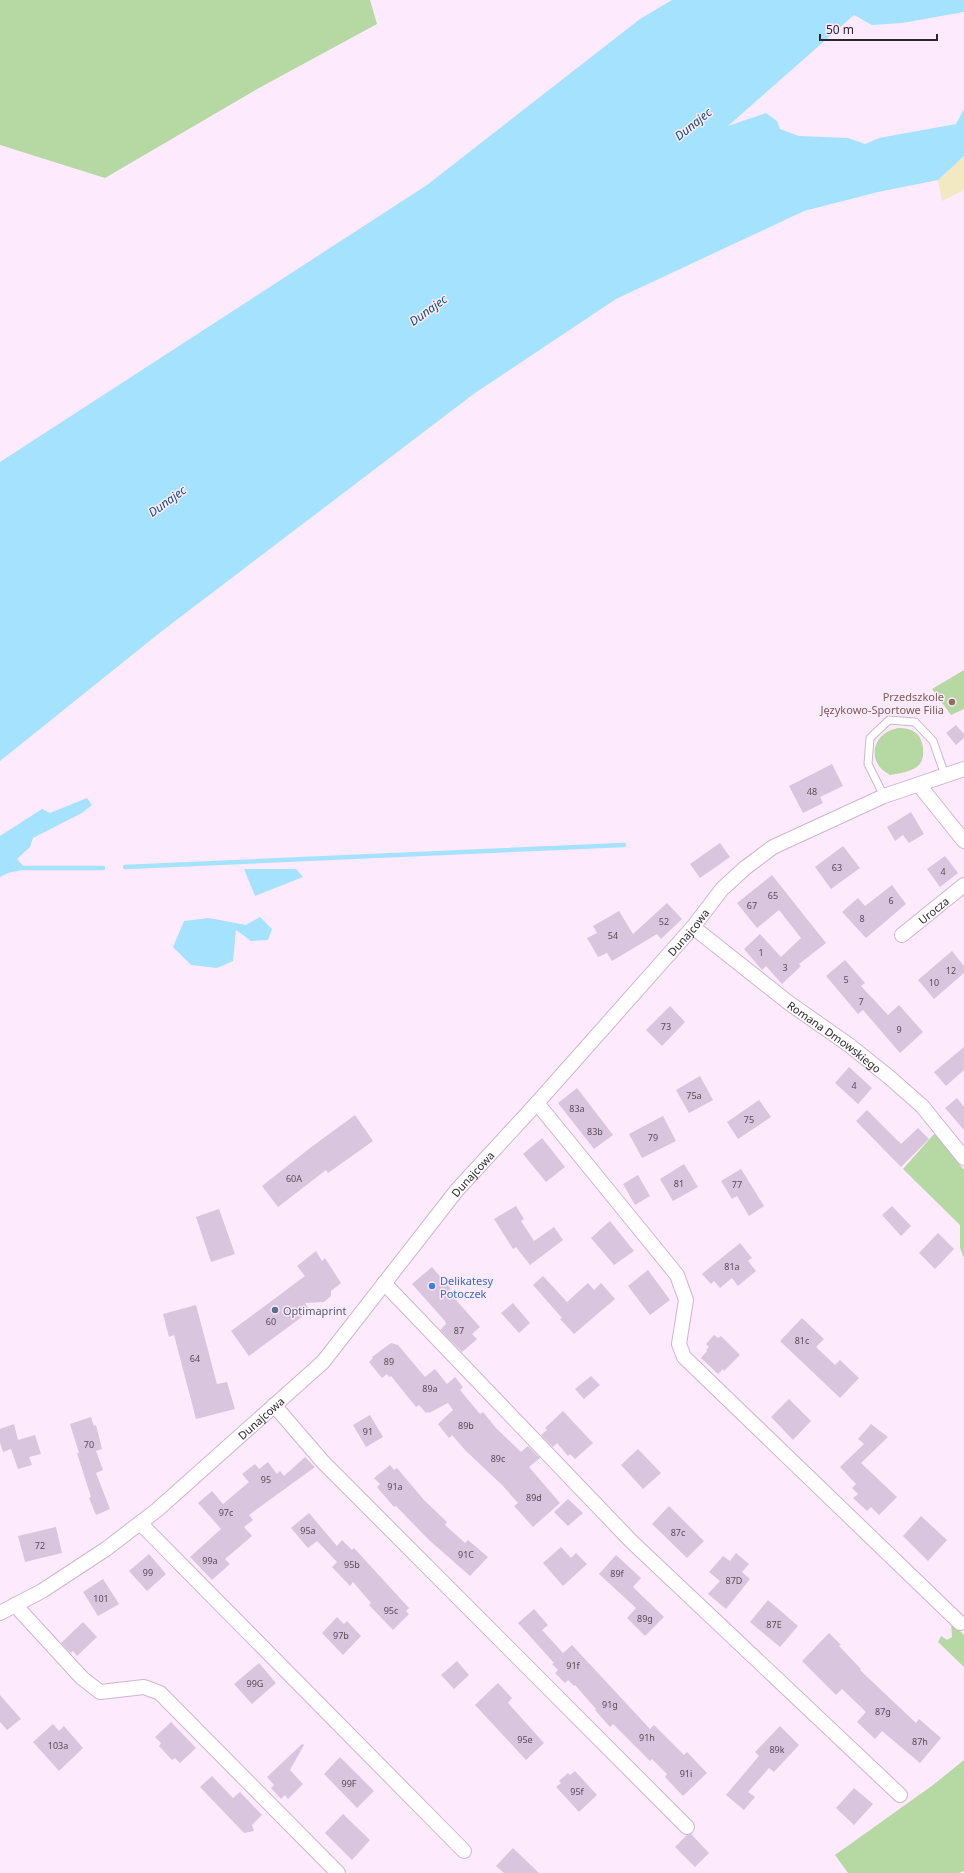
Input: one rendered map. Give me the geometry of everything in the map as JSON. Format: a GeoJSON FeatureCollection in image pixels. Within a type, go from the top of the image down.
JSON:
{"type":"FeatureCollection","features":[{"type":"Feature","properties":{"kind":"street","name":"Dunajcowa"},"geometry":{"type":"LineString","coordinates":[[0,1613],[42,1591],[106,1549],[157,1510],[322,1362],[456,1190],[537,1103],[693,927],[722,889],[745,868],[772,847],[884,796],[964,769]]}},
{"type":"Feature","properties":{"kind":"street"},"geometry":{"type":"LineString","coordinates":[[919,785],[964,841]]}},
{"type":"Feature","properties":{"kind":"street","name":"Urocza"},"geometry":{"type":"LineString","coordinates":[[902,935],[964,884]]}},
{"type":"Feature","properties":{"kind":"street","name":"Romana Dmowskiego"},"geometry":{"type":"LineString","coordinates":[[693,927],[789,1003],[849,1045],[889,1077],[922,1106],[964,1158]]}},
{"type":"Feature","properties":{"kind":"street"},"geometry":{"type":"LineString","coordinates":[[537,1103],[677,1275],[686,1300],[679,1344],[684,1357],[960,1623]]}},
{"type":"Feature","properties":{"kind":"street"},"geometry":{"type":"LineString","coordinates":[[384,1283],[631,1541],[900,1795]]}},
{"type":"Feature","properties":{"kind":"street"},"geometry":{"type":"LineString","coordinates":[[274,1405],[323,1462],[687,1827]]}},
{"type":"Feature","properties":{"kind":"street"},"geometry":{"type":"LineString","coordinates":[[140,1523],[464,1851]]}},
{"type":"Feature","properties":{"kind":"street"},"geometry":{"type":"LineString","coordinates":[[15,1605],[82,1678],[100,1692],[144,1687],[160,1693],[338,1873]]}},
{"type":"Feature","properties":{"kind":"lane"},"geometry":{"type":"LineString","coordinates":[[884,796],[868,764],[870,738],[889,720],[915,722],[933,742],[945,775]]}},
{"type":"Feature","properties":{"kind":"green space"},"geometry":{"type":"Polygon","coordinates":[[[0,0],[370,0],[377,24],[259,88],[105,178],[0,145],[0,0]]]}},
{"type":"Feature","properties":{"kind":"green space","name":"Przedszkole Językowo-Sportowe Filia"},"geometry":{"type":"Polygon","coordinates":[[[964,670],[964,709],[951,715],[932,689],[964,670]]]}},
{"type":"Feature","properties":{"kind":"green space"},"geometry":{"type":"Polygon","coordinates":[[[898,728],[910,730],[919,736],[923,749],[923,758],[917,767],[910,771],[890,775],[882,770],[877,763],[875,749],[877,742],[882,736],[889,731],[898,728]]]}},
{"type":"Feature","properties":{"kind":"green space"},"geometry":{"type":"Polygon","coordinates":[[[935,1133],[964,1170],[964,1258],[960,1248],[960,1225],[903,1169],[935,1133]]]}},
{"type":"Feature","properties":{"kind":"green space"},"geometry":{"type":"Polygon","coordinates":[[[951,1622],[964,1635],[964,1667],[938,1642],[941,1636],[947,1640],[952,1637],[951,1622]]]}},
{"type":"Feature","properties":{"kind":"green space"},"geometry":{"type":"Polygon","coordinates":[[[964,1760],[964,1871],[959,1873],[848,1873],[835,1855],[933,1785],[964,1760]]]}},
{"type":"Feature","properties":{"kind":"sand"},"geometry":{"type":"Polygon","coordinates":[[[964,156],[964,190],[942,201],[938,180],[964,156]]]}},
{"type":"Feature","properties":{"kind":"water","name":"Dunajec"},"geometry":{"type":"Polygon","coordinates":[[[672,0],[964,0],[964,12],[902,23],[872,25],[854,15],[728,126],[766,113],[777,121],[780,129],[799,136],[848,138],[865,144],[879,138],[956,124],[964,109],[964,156],[938,180],[878,192],[804,211],[616,299],[475,393],[162,631],[0,761],[0,462],[427,185],[640,19],[672,0]]]}},
{"type":"Feature","properties":{"kind":"water"},"geometry":{"type":"Polygon","coordinates":[[[87,798],[92,805],[82,813],[33,838],[30,847],[17,859],[26,869],[8,873],[0,877],[0,836],[42,809],[50,813],[87,798]]]}},
{"type":"Feature","properties":{"kind":"water"},"geometry":{"type":"Polygon","coordinates":[[[244,869],[296,869],[303,877],[255,896],[244,869]]]}},
{"type":"Feature","properties":{"kind":"water"},"geometry":{"type":"Polygon","coordinates":[[[260,917],[272,929],[268,940],[251,941],[236,930],[233,961],[217,968],[191,965],[173,947],[184,921],[209,918],[246,925],[260,917]]]}},
{"type":"Feature","properties":{"kind":"building"},"geometry":{"type":"Polygon","coordinates":[[[956,725],[964,734],[964,738],[956,745],[946,733],[956,725]]]}},
{"type":"Feature","properties":{"kind":"building"},"geometry":{"type":"Polygon","coordinates":[[[832,764],[843,786],[820,797],[823,803],[803,813],[789,786],[832,764]]]}},
{"type":"Feature","properties":{"kind":"building"},"geometry":{"type":"Polygon","coordinates":[[[911,812],[924,834],[909,843],[903,835],[895,841],[887,827],[911,812]]]}},
{"type":"Feature","properties":{"kind":"building"},"geometry":{"type":"Polygon","coordinates":[[[720,843],[730,857],[700,878],[690,864],[720,843]]]}},
{"type":"Feature","properties":{"kind":"building"},"geometry":{"type":"Polygon","coordinates":[[[843,846],[860,868],[831,889],[815,867],[843,846]]]}},
{"type":"Feature","properties":{"kind":"building"},"geometry":{"type":"Polygon","coordinates":[[[945,856],[958,873],[940,887],[927,869],[945,856]]]}},
{"type":"Feature","properties":{"kind":"building"},"geometry":{"type":"Polygon","coordinates":[[[772,875],[826,943],[799,964],[801,966],[782,984],[766,966],[762,970],[744,949],[760,934],[781,957],[801,938],[779,910],[757,928],[737,903],[772,875]]]}},
{"type":"Feature","properties":{"kind":"building"},"geometry":{"type":"Polygon","coordinates":[[[892,885],[906,904],[866,938],[842,912],[858,898],[865,906],[892,885]]]}},
{"type":"Feature","properties":{"kind":"building"},"geometry":{"type":"Polygon","coordinates":[[[667,903],[682,919],[661,939],[657,934],[612,961],[607,953],[598,957],[587,938],[597,933],[593,926],[619,911],[633,934],[667,903]]]}},
{"type":"Feature","properties":{"kind":"building"},"geometry":{"type":"Polygon","coordinates":[[[952,951],[964,966],[964,973],[934,999],[918,980],[952,951]]]}},
{"type":"Feature","properties":{"kind":"building"},"geometry":{"type":"Polygon","coordinates":[[[845,960],[865,983],[861,986],[888,1015],[899,1005],[923,1032],[900,1053],[863,1010],[858,1014],[826,976],[845,960]]]}},
{"type":"Feature","properties":{"kind":"building"},"geometry":{"type":"Polygon","coordinates":[[[670,1006],[685,1022],[662,1046],[646,1030],[670,1006]]]}},
{"type":"Feature","properties":{"kind":"building"},"geometry":{"type":"Polygon","coordinates":[[[964,1047],[964,1070],[946,1086],[934,1072],[964,1047]]]}},
{"type":"Feature","properties":{"kind":"building"},"geometry":{"type":"Polygon","coordinates":[[[849,1067],[872,1088],[858,1104],[835,1083],[849,1067]]]}},
{"type":"Feature","properties":{"kind":"building"},"geometry":{"type":"Polygon","coordinates":[[[700,1076],[713,1100],[689,1113],[676,1090],[700,1076]]]}},
{"type":"Feature","properties":{"kind":"building"},"geometry":{"type":"Polygon","coordinates":[[[577,1088],[613,1135],[594,1149],[558,1103],[577,1088]]]}},
{"type":"Feature","properties":{"kind":"building"},"geometry":{"type":"Polygon","coordinates":[[[957,1098],[964,1107],[964,1130],[945,1108],[957,1098]]]}},
{"type":"Feature","properties":{"kind":"building"},"geometry":{"type":"Polygon","coordinates":[[[759,1100],[771,1117],[738,1139],[727,1122],[759,1100]]]}},
{"type":"Feature","properties":{"kind":"building"},"geometry":{"type":"Polygon","coordinates":[[[867,1110],[901,1144],[918,1128],[929,1139],[901,1167],[856,1121],[867,1110]]]}},
{"type":"Feature","properties":{"kind":"building"},"geometry":{"type":"Polygon","coordinates":[[[355,1115],[373,1141],[328,1173],[326,1170],[278,1207],[262,1186],[355,1115]]]}},
{"type":"Feature","properties":{"kind":"building"},"geometry":{"type":"Polygon","coordinates":[[[663,1116],[676,1141],[642,1158],[629,1134],[663,1116]]]}},
{"type":"Feature","properties":{"kind":"building"},"geometry":{"type":"Polygon","coordinates":[[[542,1138],[565,1167],[546,1182],[523,1154],[542,1138]]]}},
{"type":"Feature","properties":{"kind":"building"},"geometry":{"type":"Polygon","coordinates":[[[684,1164],[698,1187],[673,1201],[660,1179],[684,1164]]]}},
{"type":"Feature","properties":{"kind":"building"},"geometry":{"type":"Polygon","coordinates":[[[741,1169],[764,1206],[749,1216],[737,1196],[732,1199],[721,1181],[741,1169]]]}},
{"type":"Feature","properties":{"kind":"building"},"geometry":{"type":"Polygon","coordinates":[[[638,1175],[650,1196],[635,1205],[623,1184],[638,1175]]]}},
{"type":"Feature","properties":{"kind":"building"},"geometry":{"type":"Polygon","coordinates":[[[516,1206],[524,1219],[521,1221],[534,1241],[554,1227],[563,1240],[530,1265],[516,1247],[513,1249],[494,1219],[516,1206]]]}},
{"type":"Feature","properties":{"kind":"building"},"geometry":{"type":"Polygon","coordinates":[[[892,1206],[911,1226],[901,1236],[882,1215],[892,1206]]]}},
{"type":"Feature","properties":{"kind":"building"},"geometry":{"type":"Polygon","coordinates":[[[219,1209],[235,1254],[211,1262],[196,1217],[219,1209]]]}},
{"type":"Feature","properties":{"kind":"building"},"geometry":{"type":"Polygon","coordinates":[[[610,1221],[634,1251],[614,1265],[591,1238],[610,1221]]]}},
{"type":"Feature","properties":{"kind":"building"},"geometry":{"type":"Polygon","coordinates":[[[938,1233],[954,1249],[935,1269],[919,1253],[938,1233]]]}},
{"type":"Feature","properties":{"kind":"building"},"geometry":{"type":"Polygon","coordinates":[[[740,1243],[752,1258],[748,1261],[756,1271],[738,1286],[732,1278],[720,1288],[714,1281],[711,1284],[702,1274],[740,1243]]]}},
{"type":"Feature","properties":{"kind":"building"},"geometry":{"type":"Polygon","coordinates":[[[316,1251],[322,1261],[325,1258],[341,1283],[331,1291],[331,1296],[324,1302],[305,1303],[310,1311],[249,1356],[231,1331],[305,1276],[297,1266],[316,1251]]]}},
{"type":"Feature","properties":{"kind":"building"},"geometry":{"type":"Polygon","coordinates":[[[432,1267],[451,1289],[448,1291],[480,1327],[472,1334],[477,1339],[462,1352],[440,1330],[446,1324],[445,1321],[412,1284],[432,1267]]]}},
{"type":"Feature","properties":{"kind":"building"},"geometry":{"type":"Polygon","coordinates":[[[648,1270],[670,1300],[650,1315],[628,1286],[648,1270]]]}},
{"type":"Feature","properties":{"kind":"building"},"geometry":{"type":"Polygon","coordinates":[[[543,1276],[567,1302],[588,1283],[594,1290],[601,1283],[615,1299],[574,1334],[533,1285],[543,1276]]]}},
{"type":"Feature","properties":{"kind":"building"},"geometry":{"type":"Polygon","coordinates":[[[513,1303],[530,1323],[519,1333],[501,1313],[513,1303]]]}},
{"type":"Feature","properties":{"kind":"building"},"geometry":{"type":"Polygon","coordinates":[[[196,1305],[217,1384],[227,1382],[235,1409],[196,1419],[174,1335],[169,1337],[163,1314],[196,1305]]]}},
{"type":"Feature","properties":{"kind":"building"},"geometry":{"type":"Polygon","coordinates":[[[802,1318],[824,1339],[816,1347],[835,1365],[840,1360],[859,1378],[840,1398],[780,1341],[802,1318]]]}},
{"type":"Feature","properties":{"kind":"building"},"geometry":{"type":"Polygon","coordinates":[[[714,1335],[718,1338],[721,1336],[740,1355],[724,1371],[723,1369],[718,1374],[701,1358],[709,1347],[706,1344],[714,1335]]]}},
{"type":"Feature","properties":{"kind":"building"},"geometry":{"type":"Polygon","coordinates":[[[391,1343],[398,1345],[425,1377],[435,1369],[447,1384],[455,1377],[463,1387],[460,1390],[480,1414],[483,1412],[496,1428],[521,1452],[528,1446],[540,1458],[529,1467],[560,1503],[533,1527],[514,1506],[518,1503],[503,1486],[465,1450],[452,1435],[449,1438],[438,1424],[453,1410],[448,1403],[429,1413],[426,1413],[419,1405],[416,1407],[391,1376],[389,1377],[387,1374],[382,1378],[369,1362],[373,1358],[372,1357],[391,1343]]]}},
{"type":"Feature","properties":{"kind":"building"},"geometry":{"type":"Polygon","coordinates":[[[591,1376],[600,1385],[584,1399],[575,1389],[591,1376]]]}},
{"type":"Feature","properties":{"kind":"building"},"geometry":{"type":"Polygon","coordinates":[[[789,1399],[811,1421],[793,1440],[771,1417],[789,1399]]]}},
{"type":"Feature","properties":{"kind":"building"},"geometry":{"type":"Polygon","coordinates":[[[563,1411],[593,1443],[575,1459],[570,1454],[568,1456],[557,1443],[553,1447],[541,1435],[547,1430],[545,1428],[563,1411]]]}},
{"type":"Feature","properties":{"kind":"building"},"geometry":{"type":"Polygon","coordinates":[[[370,1415],[383,1437],[366,1447],[353,1425],[370,1415]]]}},
{"type":"Feature","properties":{"kind":"building"},"geometry":{"type":"Polygon","coordinates":[[[91,1417],[94,1426],[96,1425],[102,1449],[96,1451],[103,1470],[96,1473],[110,1509],[96,1515],[89,1498],[91,1497],[77,1453],[79,1453],[70,1424],[91,1417]]]}},
{"type":"Feature","properties":{"kind":"building"},"geometry":{"type":"Polygon","coordinates":[[[14,1424],[18,1440],[35,1435],[41,1454],[29,1457],[32,1465],[18,1469],[11,1449],[3,1452],[0,1442],[0,1429],[14,1424]]]}},
{"type":"Feature","properties":{"kind":"building"},"geometry":{"type":"Polygon","coordinates":[[[871,1424],[888,1437],[861,1463],[897,1497],[879,1515],[871,1507],[867,1511],[853,1498],[858,1494],[852,1488],[856,1484],[840,1467],[864,1444],[858,1439],[871,1424]]]}},
{"type":"Feature","properties":{"kind":"building"},"geometry":{"type":"Polygon","coordinates":[[[638,1449],[661,1473],[643,1489],[621,1465],[638,1449]]]}},
{"type":"Feature","properties":{"kind":"building"},"geometry":{"type":"Polygon","coordinates":[[[305,1457],[315,1467],[249,1515],[253,1520],[244,1527],[252,1536],[225,1559],[230,1564],[212,1580],[190,1557],[221,1529],[198,1503],[212,1491],[223,1504],[249,1482],[242,1474],[255,1464],[259,1469],[268,1462],[277,1474],[280,1471],[284,1476],[305,1457]]]}},
{"type":"Feature","properties":{"kind":"building"},"geometry":{"type":"Polygon","coordinates":[[[390,1465],[394,1470],[397,1468],[424,1500],[447,1522],[445,1525],[465,1543],[468,1540],[488,1557],[470,1576],[429,1540],[396,1506],[394,1507],[377,1487],[380,1484],[374,1478],[390,1465]]]}},
{"type":"Feature","properties":{"kind":"building"},"geometry":{"type":"Polygon","coordinates":[[[568,1499],[583,1513],[568,1526],[554,1512],[568,1499]]]}},
{"type":"Feature","properties":{"kind":"building"},"geometry":{"type":"Polygon","coordinates":[[[669,1506],[704,1541],[687,1558],[652,1524],[669,1506]]]}},
{"type":"Feature","properties":{"kind":"building"},"geometry":{"type":"Polygon","coordinates":[[[309,1513],[337,1546],[342,1540],[352,1550],[354,1548],[409,1608],[406,1611],[409,1614],[393,1630],[369,1605],[371,1603],[353,1582],[350,1586],[332,1567],[337,1562],[317,1541],[308,1548],[291,1528],[309,1513]]]}},
{"type":"Feature","properties":{"kind":"building"},"geometry":{"type":"Polygon","coordinates":[[[921,1516],[947,1540],[928,1561],[903,1536],[921,1516]]]}},
{"type":"Feature","properties":{"kind":"building"},"geometry":{"type":"Polygon","coordinates":[[[56,1527],[62,1553],[25,1562],[18,1536],[56,1527]]]}},
{"type":"Feature","properties":{"kind":"building"},"geometry":{"type":"Polygon","coordinates":[[[561,1547],[571,1558],[576,1553],[587,1564],[563,1586],[543,1563],[561,1547]]]}},
{"type":"Feature","properties":{"kind":"building"},"geometry":{"type":"Polygon","coordinates":[[[736,1553],[749,1564],[742,1572],[750,1579],[726,1609],[708,1594],[720,1581],[709,1572],[723,1556],[730,1561],[736,1553]]]}},
{"type":"Feature","properties":{"kind":"building"},"geometry":{"type":"Polygon","coordinates":[[[149,1554],[166,1574],[147,1591],[129,1571],[149,1554]]]}},
{"type":"Feature","properties":{"kind":"building"},"geometry":{"type":"Polygon","coordinates":[[[616,1555],[641,1578],[633,1587],[664,1617],[645,1636],[627,1618],[636,1608],[599,1574],[616,1555]]]}},
{"type":"Feature","properties":{"kind":"building"},"geometry":{"type":"Polygon","coordinates":[[[103,1579],[119,1604],[98,1616],[83,1592],[103,1579]]]}},
{"type":"Feature","properties":{"kind":"building"},"geometry":{"type":"Polygon","coordinates":[[[768,1600],[798,1626],[780,1647],[750,1622],[768,1600]]]}},
{"type":"Feature","properties":{"kind":"building"},"geometry":{"type":"Polygon","coordinates":[[[534,1609],[548,1625],[542,1630],[563,1653],[572,1645],[650,1729],[654,1725],[684,1755],[687,1752],[707,1773],[683,1796],[665,1777],[667,1774],[652,1759],[650,1761],[613,1724],[610,1727],[575,1685],[574,1686],[568,1680],[565,1683],[555,1673],[558,1670],[552,1664],[554,1663],[518,1623],[534,1609]]]}},
{"type":"Feature","properties":{"kind":"building"},"geometry":{"type":"Polygon","coordinates":[[[337,1617],[344,1624],[347,1621],[361,1636],[343,1655],[322,1633],[337,1617]]]}},
{"type":"Feature","properties":{"kind":"building"},"geometry":{"type":"Polygon","coordinates":[[[83,1622],[97,1637],[77,1656],[73,1651],[71,1653],[61,1643],[83,1622]]]}},
{"type":"Feature","properties":{"kind":"building"},"geometry":{"type":"Polygon","coordinates":[[[829,1633],[841,1645],[839,1646],[861,1669],[860,1670],[916,1723],[919,1719],[941,1738],[920,1763],[882,1731],[875,1739],[857,1722],[866,1712],[842,1689],[836,1695],[802,1661],[829,1633]]]}},
{"type":"Feature","properties":{"kind":"building"},"geometry":{"type":"Polygon","coordinates":[[[457,1661],[469,1675],[454,1689],[441,1675],[457,1661]]]}},
{"type":"Feature","properties":{"kind":"building"},"geometry":{"type":"Polygon","coordinates":[[[259,1663],[276,1683],[252,1704],[234,1684],[259,1663]]]}},
{"type":"Feature","properties":{"kind":"building"},"geometry":{"type":"Polygon","coordinates":[[[498,1683],[512,1698],[508,1703],[544,1743],[526,1760],[475,1705],[498,1683]]]}},
{"type":"Feature","properties":{"kind":"building"},"geometry":{"type":"Polygon","coordinates":[[[0,1695],[21,1719],[7,1730],[0,1722],[0,1695]]]}},
{"type":"Feature","properties":{"kind":"building"},"geometry":{"type":"Polygon","coordinates":[[[171,1722],[196,1748],[180,1763],[175,1758],[172,1760],[159,1746],[161,1743],[155,1737],[171,1722]]]}},
{"type":"Feature","properties":{"kind":"building"},"geometry":{"type":"Polygon","coordinates":[[[53,1724],[59,1731],[64,1726],[83,1748],[59,1771],[33,1742],[53,1724]]]}},
{"type":"Feature","properties":{"kind":"building"},"geometry":{"type":"Polygon","coordinates":[[[780,1726],[799,1745],[774,1772],[769,1768],[748,1792],[755,1797],[744,1810],[726,1795],[759,1756],[755,1752],[780,1726]]]}},
{"type":"Feature","properties":{"kind":"building"},"geometry":{"type":"Polygon","coordinates":[[[302,1744],[304,1745],[290,1770],[303,1784],[288,1799],[285,1795],[281,1799],[271,1788],[274,1785],[267,1777],[302,1744]]]}},
{"type":"Feature","properties":{"kind":"building"},"geometry":{"type":"Polygon","coordinates":[[[340,1757],[374,1791],[357,1808],[324,1774],[340,1757]]]}},
{"type":"Feature","properties":{"kind":"building"},"geometry":{"type":"Polygon","coordinates":[[[575,1771],[597,1795],[579,1812],[556,1787],[561,1783],[559,1781],[568,1773],[570,1775],[575,1771]]]}},
{"type":"Feature","properties":{"kind":"building"},"geometry":{"type":"Polygon","coordinates":[[[212,1776],[233,1798],[240,1792],[262,1815],[252,1825],[254,1831],[244,1833],[200,1787],[212,1776]]]}},
{"type":"Feature","properties":{"kind":"building"},"geometry":{"type":"Polygon","coordinates":[[[854,1788],[873,1804],[854,1825],[836,1808],[854,1788]]]}},
{"type":"Feature","properties":{"kind":"building"},"geometry":{"type":"Polygon","coordinates":[[[343,1814],[370,1840],[352,1860],[325,1833],[343,1814]]]}},
{"type":"Feature","properties":{"kind":"building"},"geometry":{"type":"Polygon","coordinates":[[[691,1834],[709,1853],[695,1867],[675,1847],[687,1835],[691,1834]]]}},
{"type":"Feature","properties":{"kind":"building"},"geometry":{"type":"Polygon","coordinates":[[[513,1848],[539,1873],[504,1873],[496,1866],[513,1848]]]}},
{"type":"Feature","properties":{"kind":"waterway"},"geometry":{"type":"LineString","coordinates":[[125,867],[624,845]]}},
{"type":"Feature","properties":{"kind":"waterway"},"geometry":{"type":"LineString","coordinates":[[21,868],[103,868]]}},
{"type":"Feature","properties":{"kind":"place","name":"Przedszkole Językowo-Sportowe Filia"},"geometry":{"type":"Point","coordinates":[952,702]}},
{"type":"Feature","properties":{"kind":"place","name":"Delikatesy Potoczek"},"geometry":{"type":"Point","coordinates":[432,1286]}},
{"type":"Feature","properties":{"kind":"place","name":"Optimaprint"},"geometry":{"type":"Point","coordinates":[275,1310]}}]}
